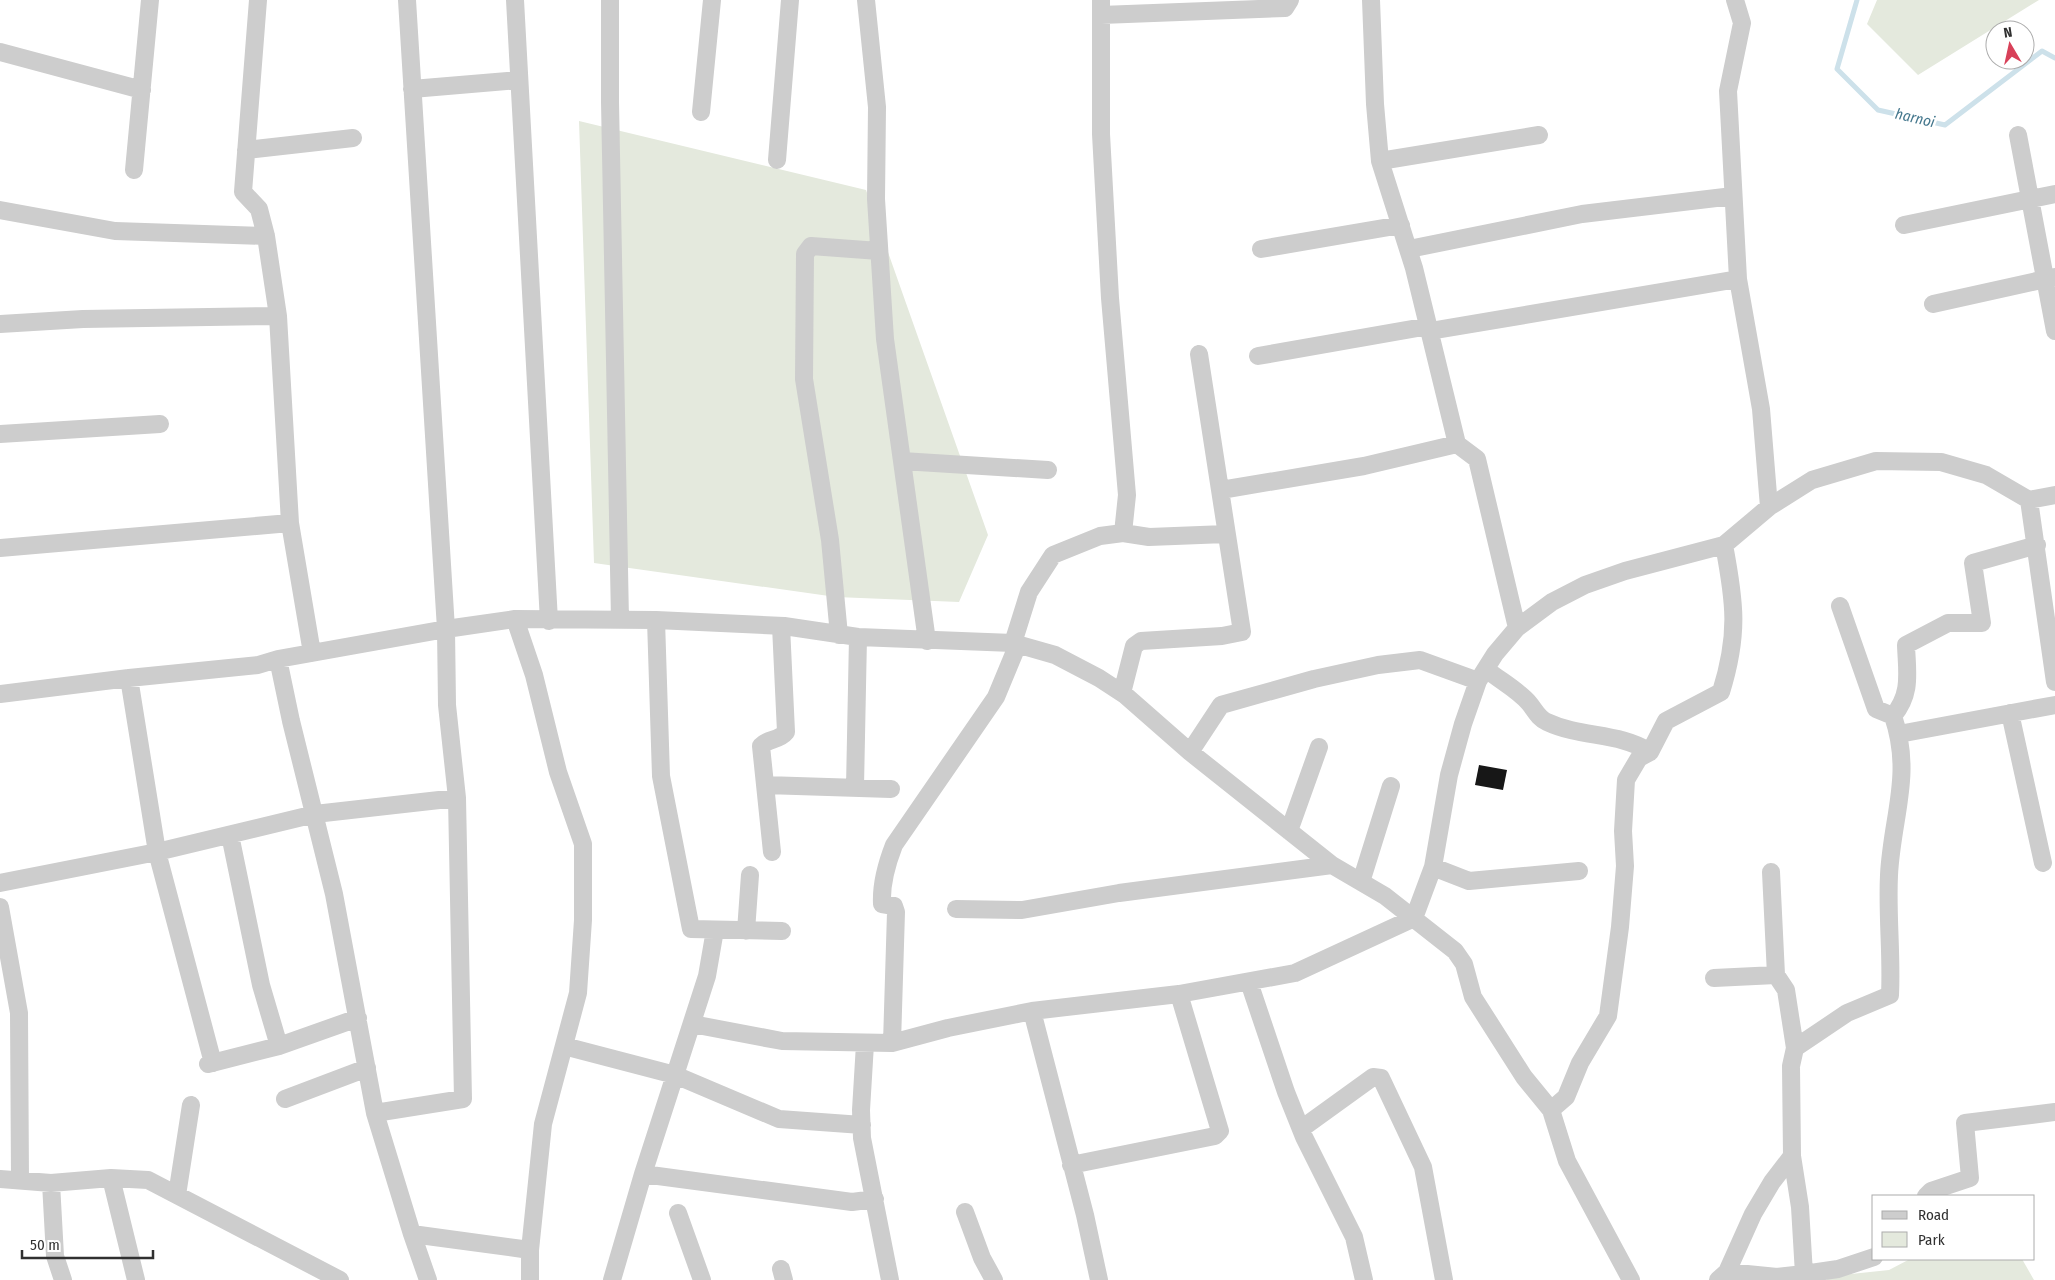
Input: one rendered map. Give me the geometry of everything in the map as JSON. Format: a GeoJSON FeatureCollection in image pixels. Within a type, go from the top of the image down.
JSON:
{"type":"FeatureCollection","features":[{"type":"Feature","properties":{"kind":"street"},"geometry":{"type":"LineString","coordinates":[[134,170],[150,0]]}},
{"type":"Feature","properties":{"kind":"street"},"geometry":{"type":"LineString","coordinates":[[258,0],[243,192],[259,209],[266,236],[278,316],[290,523],[312,653]]}},
{"type":"Feature","properties":{"kind":"street"},"geometry":{"type":"LineString","coordinates":[[375,1113],[462,1099],[457,798],[447,705],[446,629],[407,0]]}},
{"type":"Feature","properties":{"kind":"street"},"geometry":{"type":"LineString","coordinates":[[515,0],[549,621]]}},
{"type":"Feature","properties":{"kind":"street"},"geometry":{"type":"LineString","coordinates":[[610,0],[610,102],[620,620]]}},
{"type":"Feature","properties":{"kind":"street"},"geometry":{"type":"LineString","coordinates":[[701,112],[712,0]]}},
{"type":"Feature","properties":{"kind":"street"},"geometry":{"type":"LineString","coordinates":[[777,160],[790,0]]}},
{"type":"Feature","properties":{"kind":"street"},"geometry":{"type":"LineString","coordinates":[[866,0],[877,107],[876,199],[885,339],[927,641]]}},
{"type":"Feature","properties":{"kind":"street"},"geometry":{"type":"LineString","coordinates":[[1123,533],[1127,495],[1108,260],[1101,134],[1101,7],[1285,8],[1290,0]]}},
{"type":"Feature","properties":{"kind":"street"},"geometry":{"type":"LineString","coordinates":[[1371,0],[1375,104],[1380,161],[1409,249],[1457,444],[1477,459],[1517,628]]}},
{"type":"Feature","properties":{"kind":"street"},"geometry":{"type":"LineString","coordinates":[[1736,0],[1742,23],[1728,91],[1738,279],[1761,409],[1769,507]]}},
{"type":"Feature","properties":{"kind":"street"},"geometry":{"type":"LineString","coordinates":[[0,52],[142,90]]}},
{"type":"Feature","properties":{"kind":"street"},"geometry":{"type":"LineString","coordinates":[[412,90],[520,80]]}},
{"type":"Feature","properties":{"kind":"street"},"geometry":{"type":"LineString","coordinates":[[1380,161],[1539,134]]}},
{"type":"Feature","properties":{"kind":"street"},"geometry":{"type":"LineString","coordinates":[[2018,135],[2030,198],[2050,278],[2055,331]]}},
{"type":"Feature","properties":{"kind":"street"},"geometry":{"type":"LineString","coordinates":[[246,150],[353,138]]}},
{"type":"Feature","properties":{"kind":"street"},"geometry":{"type":"LineString","coordinates":[[1904,225],[2055,194]]}},
{"type":"Feature","properties":{"kind":"street"},"geometry":{"type":"LineString","coordinates":[[1409,249],[1582,214],[1733,196]]}},
{"type":"Feature","properties":{"kind":"street"},"geometry":{"type":"LineString","coordinates":[[0,210],[115,231],[266,236]]}},
{"type":"Feature","properties":{"kind":"street"},"geometry":{"type":"LineString","coordinates":[[1261,249],[1402,225]]}},
{"type":"Feature","properties":{"kind":"street"},"geometry":{"type":"LineString","coordinates":[[839,635],[830,540],[804,379],[805,254],[811,246],[879,251]]}},
{"type":"Feature","properties":{"kind":"street"},"geometry":{"type":"LineString","coordinates":[[1932,304],[2050,278]]}},
{"type":"Feature","properties":{"kind":"street"},"geometry":{"type":"LineString","coordinates":[[1258,356],[1738,279]]}},
{"type":"Feature","properties":{"kind":"street"},"geometry":{"type":"LineString","coordinates":[[0,324],[83,319],[278,316]]}},
{"type":"Feature","properties":{"kind":"street"},"geometry":{"type":"LineString","coordinates":[[1122,692],[1134,646],[1141,641],[1222,636],[1242,632],[1199,354]]}},
{"type":"Feature","properties":{"kind":"street"},"geometry":{"type":"LineString","coordinates":[[0,434],[160,424]]}},
{"type":"Feature","properties":{"kind":"street"},"geometry":{"type":"LineString","coordinates":[[1221,490],[1364,466],[1457,444]]}},
{"type":"Feature","properties":{"kind":"street"},"geometry":{"type":"LineString","coordinates":[[902,461],[1048,470]]}},
{"type":"Feature","properties":{"kind":"street"},"geometry":{"type":"LineString","coordinates":[[692,1024],[782,1041],[892,1043],[948,1028],[1032,1011],[1179,994],[1295,973],[1414,918],[1433,867],[1449,775],[1463,724],[1482,675],[1517,628],[1552,602],[1584,585],[1625,571],[1724,545],[1769,507],[1812,480],[1876,461],[1941,462],[1986,475],[2029,500],[2055,495]]}},
{"type":"Feature","properties":{"kind":"street"},"geometry":{"type":"LineString","coordinates":[[2029,500],[2037,545],[2055,682]]}},
{"type":"Feature","properties":{"kind":"street"},"geometry":{"type":"LineString","coordinates":[[0,548],[290,523]]}},
{"type":"Feature","properties":{"kind":"street"},"geometry":{"type":"LineString","coordinates":[[892,1043],[896,912],[894,906],[882,904],[881,894],[890,855],[894,845],[996,697],[1016,644],[1029,592],[1053,556],[1100,536],[1123,533],[1149,537],[1226,534]]}},
{"type":"Feature","properties":{"kind":"street"},"geometry":{"type":"LineString","coordinates":[[1551,1110],[1566,1097],[1580,1063],[1608,1016],[1620,927],[1625,866],[1623,831],[1626,780],[1639,758],[1650,752],[1666,721],[1721,692],[1730,664],[1735,608],[1724,545]]}},
{"type":"Feature","properties":{"kind":"street"},"geometry":{"type":"LineString","coordinates":[[1893,716],[1902,704],[1908,689],[1906,645],[1948,623],[1982,623],[1974,563],[2037,545]]}},
{"type":"Feature","properties":{"kind":"street"},"geometry":{"type":"LineString","coordinates":[[1796,1048],[1847,1013],[1890,994],[1889,876],[1904,774],[1899,734],[1893,716],[1876,709],[1840,606]]}},
{"type":"Feature","properties":{"kind":"street"},"geometry":{"type":"LineString","coordinates":[[516,619],[534,675],[558,772],[583,844],[583,920],[578,993],[543,1124],[530,1250],[530,1280]]}},
{"type":"Feature","properties":{"kind":"street"},"geometry":{"type":"LineString","coordinates":[[0,694],[258,665],[278,659],[446,629],[516,619],[549,621],[656,620],[780,626],[858,637],[1016,644],[1054,655],[1122,692],[1190,752],[1332,865],[1385,896],[1455,951],[1464,964],[1473,997],[1524,1076],[1551,1110],[1567,1161],[1631,1280]]}},
{"type":"Feature","properties":{"kind":"street"},"geometry":{"type":"LineString","coordinates":[[656,620],[661,776],[690,929],[782,931]]}},
{"type":"Feature","properties":{"kind":"street"},"geometry":{"type":"LineString","coordinates":[[772,852],[761,746],[765,742],[782,737],[786,732],[780,626]]}},
{"type":"Feature","properties":{"kind":"street"},"geometry":{"type":"LineString","coordinates":[[855,786],[858,637]]}},
{"type":"Feature","properties":{"kind":"street"},"geometry":{"type":"LineString","coordinates":[[278,659],[291,721],[334,894],[375,1113],[428,1280]]}},
{"type":"Feature","properties":{"kind":"street"},"geometry":{"type":"LineString","coordinates":[[1190,752],[1221,705],[1314,679],[1378,665],[1420,660],[1482,675],[1528,702],[1534,712],[1546,722],[1595,736],[1621,738],[1636,743],[1650,752]]}},
{"type":"Feature","properties":{"kind":"street"},"geometry":{"type":"LineString","coordinates":[[130,678],[157,852],[210,1064],[280,1046],[358,1018]]}},
{"type":"Feature","properties":{"kind":"street"},"geometry":{"type":"LineString","coordinates":[[1899,734],[2055,704]]}},
{"type":"Feature","properties":{"kind":"street"},"geometry":{"type":"LineString","coordinates":[[2010,713],[2043,863]]}},
{"type":"Feature","properties":{"kind":"street"},"geometry":{"type":"LineString","coordinates":[[1289,831],[1319,747]]}},
{"type":"Feature","properties":{"kind":"street"},"geometry":{"type":"LineString","coordinates":[[765,785],[855,786],[891,789]]}},
{"type":"Feature","properties":{"kind":"street"},"geometry":{"type":"LineString","coordinates":[[1361,882],[1391,786]]}},
{"type":"Feature","properties":{"kind":"street"},"geometry":{"type":"LineString","coordinates":[[0,883],[157,852],[315,814],[457,798]]}},
{"type":"Feature","properties":{"kind":"street"},"geometry":{"type":"LineString","coordinates":[[230,835],[261,985],[280,1046]]}},
{"type":"Feature","properties":{"kind":"street"},"geometry":{"type":"LineString","coordinates":[[956,909],[1022,910],[1118,893],[1332,865]]}},
{"type":"Feature","properties":{"kind":"street"},"geometry":{"type":"LineString","coordinates":[[1433,867],[1468,881],[1580,871]]}},
{"type":"Feature","properties":{"kind":"street"},"geometry":{"type":"LineString","coordinates":[[1772,872],[1776,975],[1786,990],[1796,1048],[1791,1066],[1792,1156],[1800,1207],[1804,1274]]}},
{"type":"Feature","properties":{"kind":"street"},"geometry":{"type":"LineString","coordinates":[[746,931],[750,875]]}},
{"type":"Feature","properties":{"kind":"street"},"geometry":{"type":"LineString","coordinates":[[0,909],[19,1012],[20,1180]]}},
{"type":"Feature","properties":{"kind":"street"},"geometry":{"type":"LineString","coordinates":[[612,1280],[643,1174],[707,976],[715,930]]}},
{"type":"Feature","properties":{"kind":"street"},"geometry":{"type":"LineString","coordinates":[[1714,978],[1776,975]]}},
{"type":"Feature","properties":{"kind":"street"},"geometry":{"type":"LineString","coordinates":[[1249,982],[1286,1092],[1301,1129],[1354,1237],[1364,1280]]}},
{"type":"Feature","properties":{"kind":"street"},"geometry":{"type":"LineString","coordinates":[[1072,1165],[1215,1136],[1220,1131],[1179,994]]}},
{"type":"Feature","properties":{"kind":"street"},"geometry":{"type":"LineString","coordinates":[[1032,1011],[1072,1165],[1099,1280]]}},
{"type":"Feature","properties":{"kind":"street"},"geometry":{"type":"LineString","coordinates":[[865,1044],[862,1138],[890,1280]]}},
{"type":"Feature","properties":{"kind":"street"},"geometry":{"type":"LineString","coordinates":[[564,1046],[675,1075],[779,1119],[862,1125]]}},
{"type":"Feature","properties":{"kind":"street"},"geometry":{"type":"LineString","coordinates":[[285,1099],[367,1068]]}},
{"type":"Feature","properties":{"kind":"street"},"geometry":{"type":"LineString","coordinates":[[1301,1129],[1373,1077],[1381,1078],[1423,1167],[1444,1280]]}},
{"type":"Feature","properties":{"kind":"street"},"geometry":{"type":"LineString","coordinates":[[177,1195],[191,1105]]}},
{"type":"Feature","properties":{"kind":"street"},"geometry":{"type":"LineString","coordinates":[[1927,1195],[1932,1191],[1970,1178],[1965,1123],[2055,1112]]}},
{"type":"Feature","properties":{"kind":"street"},"geometry":{"type":"LineString","coordinates":[[1792,1156],[1772,1182],[1753,1214],[1722,1276],[1777,1277],[1804,1274],[1838,1269],[1872,1258]]}},
{"type":"Feature","properties":{"kind":"street"},"geometry":{"type":"LineString","coordinates":[[643,1174],[852,1202],[874,1200]]}},
{"type":"Feature","properties":{"kind":"street"},"geometry":{"type":"LineString","coordinates":[[0,1179],[51,1183],[111,1178],[148,1180],[339,1280]]}},
{"type":"Feature","properties":{"kind":"street"},"geometry":{"type":"LineString","coordinates":[[111,1178],[136,1280]]}},
{"type":"Feature","properties":{"kind":"street"},"geometry":{"type":"LineString","coordinates":[[51,1183],[55,1256],[63,1280]]}},
{"type":"Feature","properties":{"kind":"street"},"geometry":{"type":"LineString","coordinates":[[965,1212],[982,1258],[994,1280]]}},
{"type":"Feature","properties":{"kind":"street"},"geometry":{"type":"LineString","coordinates":[[678,1213],[702,1280]]}},
{"type":"Feature","properties":{"kind":"street"},"geometry":{"type":"LineString","coordinates":[[412,1234],[530,1250]]}},
{"type":"Feature","properties":{"kind":"green space"},"geometry":{"type":"Polygon","coordinates":[[[1877,0],[2039,0],[2007,20],[1985,20],[1985,33],[1918,75],[1867,24],[1877,0]]]}},
{"type":"Feature","properties":{"kind":"green space"},"geometry":{"type":"Polygon","coordinates":[[[579,121],[866,190],[988,535],[959,602],[836,597],[594,563],[579,121]]]}},
{"type":"Feature","properties":{"kind":"green space"},"geometry":{"type":"Polygon","coordinates":[[[1908,1260],[2023,1260],[2034,1280],[1826,1280],[1832,1276],[1889,1270],[1908,1260]]]}},
{"type":"Feature","properties":{"kind":"building"},"geometry":{"type":"Polygon","coordinates":[[[1479,765],[1507,770],[1503,790],[1475,785],[1479,765]]]}},
{"type":"Feature","properties":{"kind":"waterway","name":"harnoi"},"geometry":{"type":"LineString","coordinates":[[1857,0],[1837,69],[1878,110],[1945,125],[2042,51],[2055,58]]}}]}
